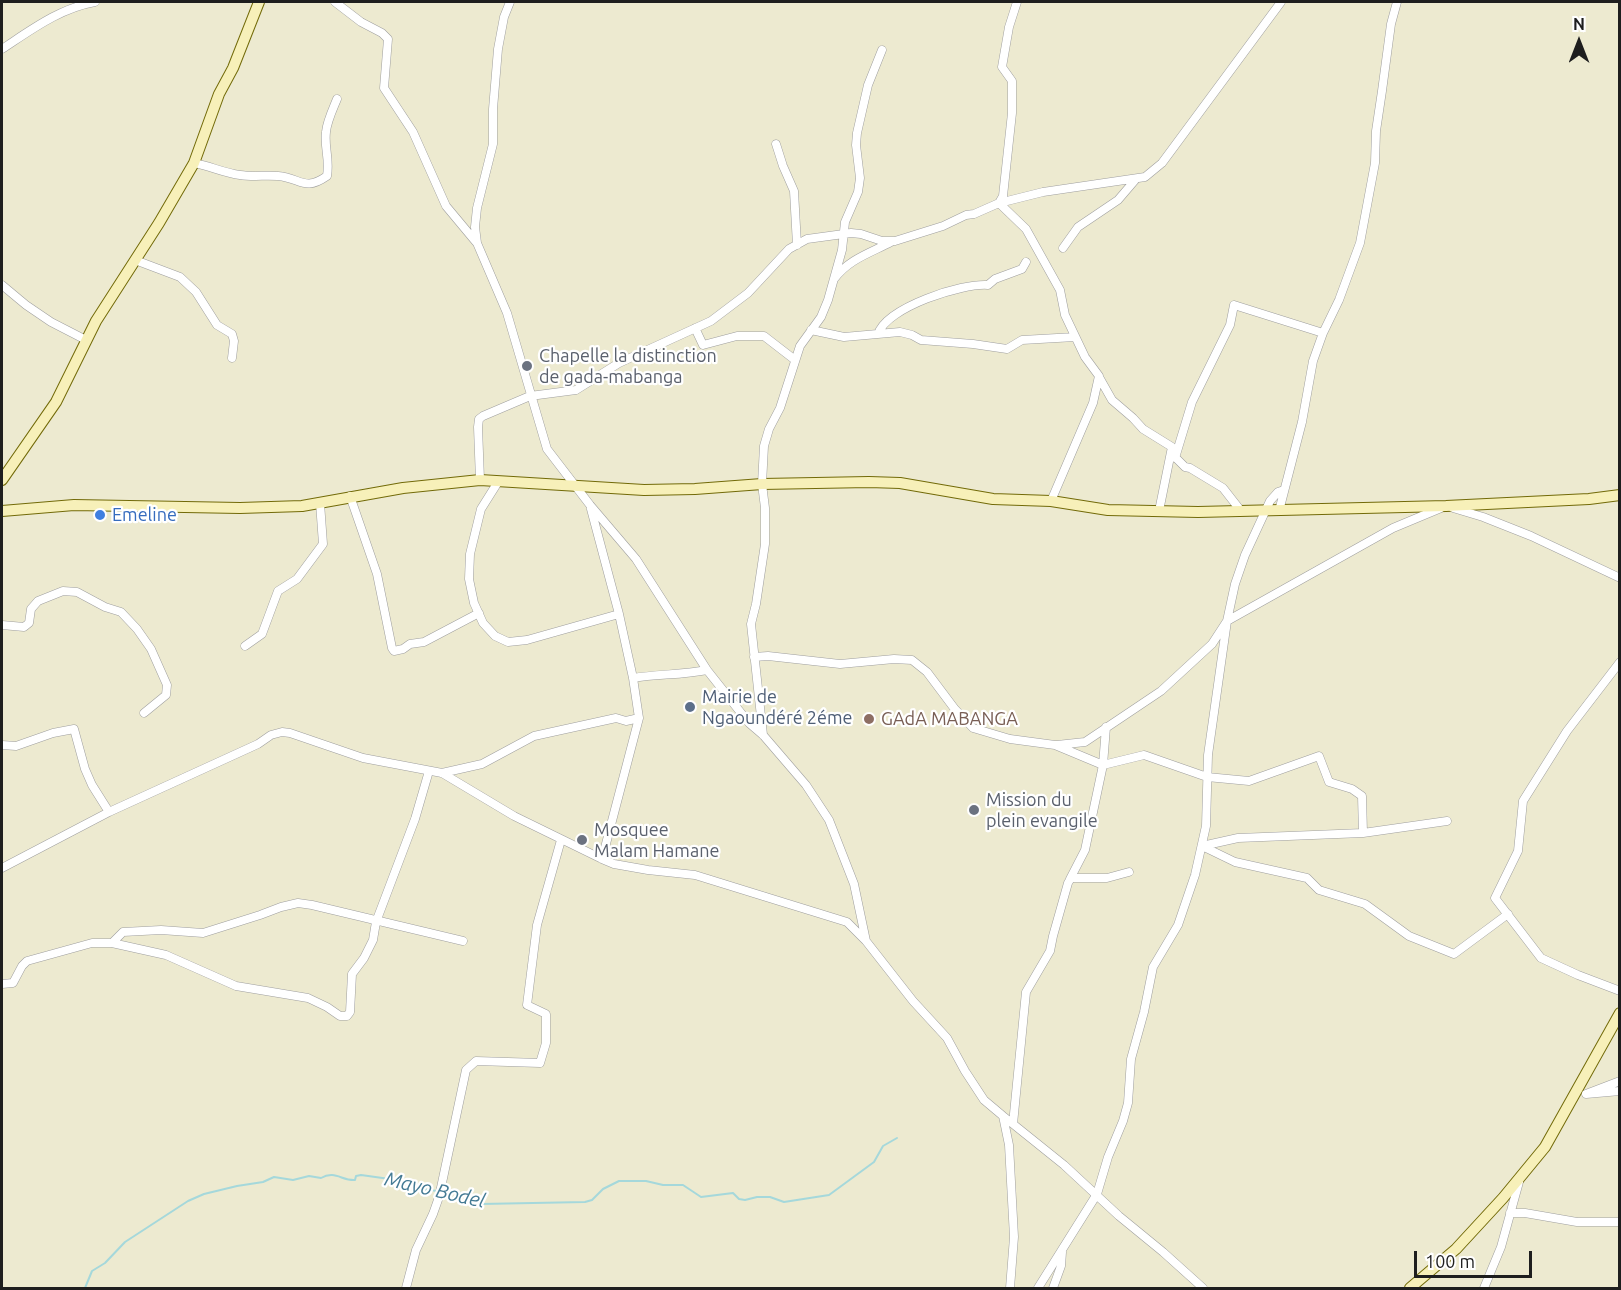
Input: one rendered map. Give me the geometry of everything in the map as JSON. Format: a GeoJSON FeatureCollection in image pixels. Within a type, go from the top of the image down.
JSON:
{"type":"FeatureCollection","features":[{"type":"Feature","properties":{"kind":"street"},"geometry":{"type":"LineString","coordinates":[[2,49],[55,15],[79,5],[95,2]]}},
{"type":"Feature","properties":{"kind":"street"},"geometry":{"type":"LineString","coordinates":[[2,480],[56,402],[96,321],[159,223],[194,163],[219,94],[233,68],[259,2]]}},
{"type":"Feature","properties":{"kind":"street"},"geometry":{"type":"LineString","coordinates":[[335,2],[388,39],[384,88],[413,132],[446,206],[477,243]]}},
{"type":"Feature","properties":{"kind":"street"},"geometry":{"type":"LineString","coordinates":[[510,2],[504,16],[498,49],[493,109],[494,144],[477,208],[475,227],[477,243],[507,313],[547,449],[590,506],[636,559],[707,670],[749,723],[763,735],[806,785],[829,820],[854,884],[866,941]]}},
{"type":"Feature","properties":{"kind":"street"},"geometry":{"type":"LineString","coordinates":[[999,203],[1003,196],[1012,113],[1012,81],[1002,67],[1017,2]]}},
{"type":"Feature","properties":{"kind":"street"},"geometry":{"type":"LineString","coordinates":[[834,280],[850,263],[863,255],[999,203],[1043,192],[1145,177],[1162,163],[1281,2]]}},
{"type":"Feature","properties":{"kind":"street"},"geometry":{"type":"LineString","coordinates":[[1279,511],[1302,422],[1313,361],[1360,243],[1375,163],[1391,24],[1397,2]]}},
{"type":"Feature","properties":{"kind":"street"},"geometry":{"type":"LineString","coordinates":[[763,735],[751,624],[765,544],[762,484],[764,446],[769,429],[780,408],[800,346],[821,316],[834,280],[842,250],[845,222],[858,192],[860,178],[857,133],[868,85],[882,50]]}},
{"type":"Feature","properties":{"kind":"street"},"geometry":{"type":"LineString","coordinates":[[194,163],[241,175],[276,176],[299,183],[316,183],[327,176],[330,162],[326,145],[326,130],[337,99]]}},
{"type":"Feature","properties":{"kind":"street"},"geometry":{"type":"LineString","coordinates":[[776,144],[794,191],[797,245]]}},
{"type":"Feature","properties":{"kind":"street"},"geometry":{"type":"LineString","coordinates":[[1063,248],[1078,227],[1118,200],[1137,179]]}},
{"type":"Feature","properties":{"kind":"street"},"geometry":{"type":"LineString","coordinates":[[999,203],[1026,229],[1060,290],[1065,315],[1085,357],[1112,400],[1143,429],[1172,447],[1174,456],[1185,467],[1223,488],[1241,511]]}},
{"type":"Feature","properties":{"kind":"street"},"geometry":{"type":"LineString","coordinates":[[480,480],[478,419],[530,396],[576,390],[619,363],[711,321],[760,282],[771,266],[807,239],[861,234],[882,241],[895,241]]}},
{"type":"Feature","properties":{"kind":"street"},"geometry":{"type":"LineString","coordinates":[[135,260],[180,276],[196,292],[217,325],[232,334],[234,341],[232,358]]}},
{"type":"Feature","properties":{"kind":"street"},"geometry":{"type":"LineString","coordinates":[[878,334],[880,326],[887,319],[916,303],[946,291],[967,288],[976,284],[988,285],[995,279],[1022,268],[1026,262]]}},
{"type":"Feature","properties":{"kind":"street"},"geometry":{"type":"LineString","coordinates":[[2,285],[51,322],[86,340]]}},
{"type":"Feature","properties":{"kind":"street"},"geometry":{"type":"LineString","coordinates":[[1159,511],[1192,402],[1230,325],[1234,305],[1323,333]]}},
{"type":"Feature","properties":{"kind":"street"},"geometry":{"type":"LineString","coordinates":[[695,328],[703,345],[736,336],[764,336],[795,360]]}},
{"type":"Feature","properties":{"kind":"street"},"geometry":{"type":"LineString","coordinates":[[811,330],[844,337],[900,332],[921,340],[1007,349],[1022,340],[1075,337]]}},
{"type":"Feature","properties":{"kind":"street"},"geometry":{"type":"LineString","coordinates":[[1051,501],[1093,404],[1099,376]]}},
{"type":"Feature","properties":{"kind":"street"},"geometry":{"type":"LineString","coordinates":[[2,512],[74,505],[240,508],[302,506],[350,496],[438,483],[480,480],[654,490],[762,484],[900,483],[993,499],[1051,501],[1108,510],[1159,511],[1279,511],[1446,506],[1589,500],[1620,495]]}},
{"type":"Feature","properties":{"kind":"street"},"geometry":{"type":"LineString","coordinates":[[498,482],[481,509],[470,554],[469,579],[479,614],[495,636],[508,642],[527,640],[619,614]]}},
{"type":"Feature","properties":{"kind":"street"},"geometry":{"type":"LineString","coordinates":[[1038,1288],[1097,1194],[1100,1178],[1123,1121],[1128,1102],[1131,1059],[1153,967],[1178,925],[1202,846],[1206,826],[1207,777],[1213,713],[1235,584],[1245,555],[1274,495],[1284,490]]}},
{"type":"Feature","properties":{"kind":"street"},"geometry":{"type":"LineString","coordinates":[[350,496],[377,574],[385,620],[394,651],[410,644],[424,642],[479,614]]}},
{"type":"Feature","properties":{"kind":"street"},"geometry":{"type":"LineString","coordinates":[[245,646],[262,634],[278,591],[297,579],[309,561],[321,549],[323,544],[320,503]]}},
{"type":"Feature","properties":{"kind":"street"},"geometry":{"type":"LineString","coordinates":[[590,506],[619,614],[639,718],[602,860]]}},
{"type":"Feature","properties":{"kind":"street"},"geometry":{"type":"LineString","coordinates":[[754,657],[768,656],[840,664],[894,659],[912,660],[927,672],[954,708],[973,728],[1010,739],[1055,745],[1085,742],[1161,691],[1212,644],[1227,621],[1392,528],[1446,506],[1483,517],[1532,536],[1620,578]]}},
{"type":"Feature","properties":{"kind":"street"},"geometry":{"type":"LineString","coordinates":[[2,625],[24,627],[29,623],[32,609],[38,601],[63,591],[77,592],[105,607],[121,612],[146,640],[167,685],[166,695],[144,713]]}},
{"type":"Feature","properties":{"kind":"street"},"geometry":{"type":"LineString","coordinates":[[1620,662],[1567,731],[1523,801],[1518,851],[1495,898],[1541,958],[1620,991]]}},
{"type":"Feature","properties":{"kind":"street"},"geometry":{"type":"LineString","coordinates":[[633,678],[707,670]]}},
{"type":"Feature","properties":{"kind":"street"},"geometry":{"type":"LineString","coordinates":[[2,868],[109,812],[258,744],[271,735],[282,732],[363,758],[442,773],[482,764],[534,736],[548,732],[616,718],[626,721],[639,718]]}},
{"type":"Feature","properties":{"kind":"street"},"geometry":{"type":"LineString","coordinates":[[1013,1124],[1026,992],[1050,951],[1068,883],[1085,850],[1103,765],[1106,727]]}},
{"type":"Feature","properties":{"kind":"street"},"geometry":{"type":"LineString","coordinates":[[2,745],[16,746],[53,733],[74,729],[84,769],[109,812]]}},
{"type":"Feature","properties":{"kind":"street"},"geometry":{"type":"LineString","coordinates":[[1055,745],[1103,765],[1144,755],[1207,777],[1249,781],[1319,756],[1329,782],[1352,789],[1362,796],[1363,833]]}},
{"type":"Feature","properties":{"kind":"street"},"geometry":{"type":"LineString","coordinates":[[2,984],[13,983],[27,961],[92,943],[112,943],[166,955],[236,986],[308,998],[340,1016],[347,1016],[350,1012],[352,974],[364,958],[373,940],[376,922],[415,819],[429,771]]}},
{"type":"Feature","properties":{"kind":"street"},"geometry":{"type":"LineString","coordinates":[[442,773],[514,816],[602,860],[648,870],[695,875],[847,922],[866,941],[913,1001],[947,1038],[984,1101],[1064,1165],[1203,1288]]}},
{"type":"Feature","properties":{"kind":"street"},"geometry":{"type":"LineString","coordinates":[[1202,846],[1238,838],[1363,833],[1447,821]]}},
{"type":"Feature","properties":{"kind":"street"},"geometry":{"type":"LineString","coordinates":[[406,1288],[416,1250],[439,1197],[466,1070],[476,1061],[540,1063],[546,1043],[546,1014],[527,1005],[537,925],[561,840]]}},
{"type":"Feature","properties":{"kind":"street"},"geometry":{"type":"LineString","coordinates":[[1202,846],[1235,862],[1307,878],[1318,890],[1365,904],[1409,936],[1454,954],[1508,914]]}},
{"type":"Feature","properties":{"kind":"street"},"geometry":{"type":"LineString","coordinates":[[1068,883],[1071,878],[1107,878],[1129,872]]}},
{"type":"Feature","properties":{"kind":"street"},"geometry":{"type":"LineString","coordinates":[[112,943],[123,932],[161,930],[203,933],[298,903],[463,941]]}},
{"type":"Feature","properties":{"kind":"street"},"geometry":{"type":"LineString","coordinates":[[1410,1288],[1456,1249],[1545,1147],[1620,1013]]}},
{"type":"Feature","properties":{"kind":"street"},"geometry":{"type":"LineString","coordinates":[[1574,1097],[1620,1081]]}},
{"type":"Feature","properties":{"kind":"street"},"geometry":{"type":"LineString","coordinates":[[1586,1094],[1620,1091]]}},
{"type":"Feature","properties":{"kind":"street"},"geometry":{"type":"LineString","coordinates":[[1003,1116],[1009,1145],[1014,1237],[1010,1288]]}},
{"type":"Feature","properties":{"kind":"street"},"geometry":{"type":"LineString","coordinates":[[1484,1288],[1501,1247],[1520,1178]]}},
{"type":"Feature","properties":{"kind":"street"},"geometry":{"type":"LineString","coordinates":[[1510,1213],[1526,1213],[1577,1222],[1620,1222]]}},
{"type":"Feature","properties":{"kind":"street"},"geometry":{"type":"LineString","coordinates":[[1053,1288],[1061,1266],[1062,1252]]}},
{"type":"Feature","properties":{"kind":"shaded area"},"geometry":{"type":"Polygon","coordinates":[[[2,2],[1619,2],[1619,1288],[2,1288],[2,2]]]}},
{"type":"Feature","properties":{"kind":"waterway","name":"Mayo Bodel"},"geometry":{"type":"LineString","coordinates":[[443,1191],[461,1193],[481,1204],[585,1202],[592,1200],[603,1189],[619,1181],[646,1181],[663,1185],[683,1185],[701,1197],[733,1193],[739,1199],[770,1197],[784,1202],[829,1195],[874,1162],[883,1146],[897,1138]]}},
{"type":"Feature","properties":{"kind":"waterway","name":"Mayo Bodel"},"geometry":{"type":"LineString","coordinates":[[85,1288],[92,1271],[105,1263],[125,1242],[188,1201],[204,1194],[263,1182],[274,1177],[293,1180],[309,1176],[321,1178],[330,1175],[350,1180],[355,1180],[356,1176],[361,1175],[404,1181],[414,1183],[422,1189],[437,1191]]}},
{"type":"Feature","properties":{"kind":"place","name":"Chapelle la distinction de gada-mabanga"},"geometry":{"type":"Point","coordinates":[527,366]}},
{"type":"Feature","properties":{"kind":"place","name":"Emeline"},"geometry":{"type":"Point","coordinates":[100,515]}},
{"type":"Feature","properties":{"kind":"place","name":"Mairie de Ngaoundéré 2éme"},"geometry":{"type":"Point","coordinates":[690,707]}},
{"type":"Feature","properties":{"kind":"place","name":"GAdA MABANGA"},"geometry":{"type":"Point","coordinates":[869,719]}},
{"type":"Feature","properties":{"kind":"place","name":"Mission du plein evangile"},"geometry":{"type":"Point","coordinates":[974,810]}},
{"type":"Feature","properties":{"kind":"place","name":"Mosquee Malam Hamane"},"geometry":{"type":"Point","coordinates":[582,840]}}]}
